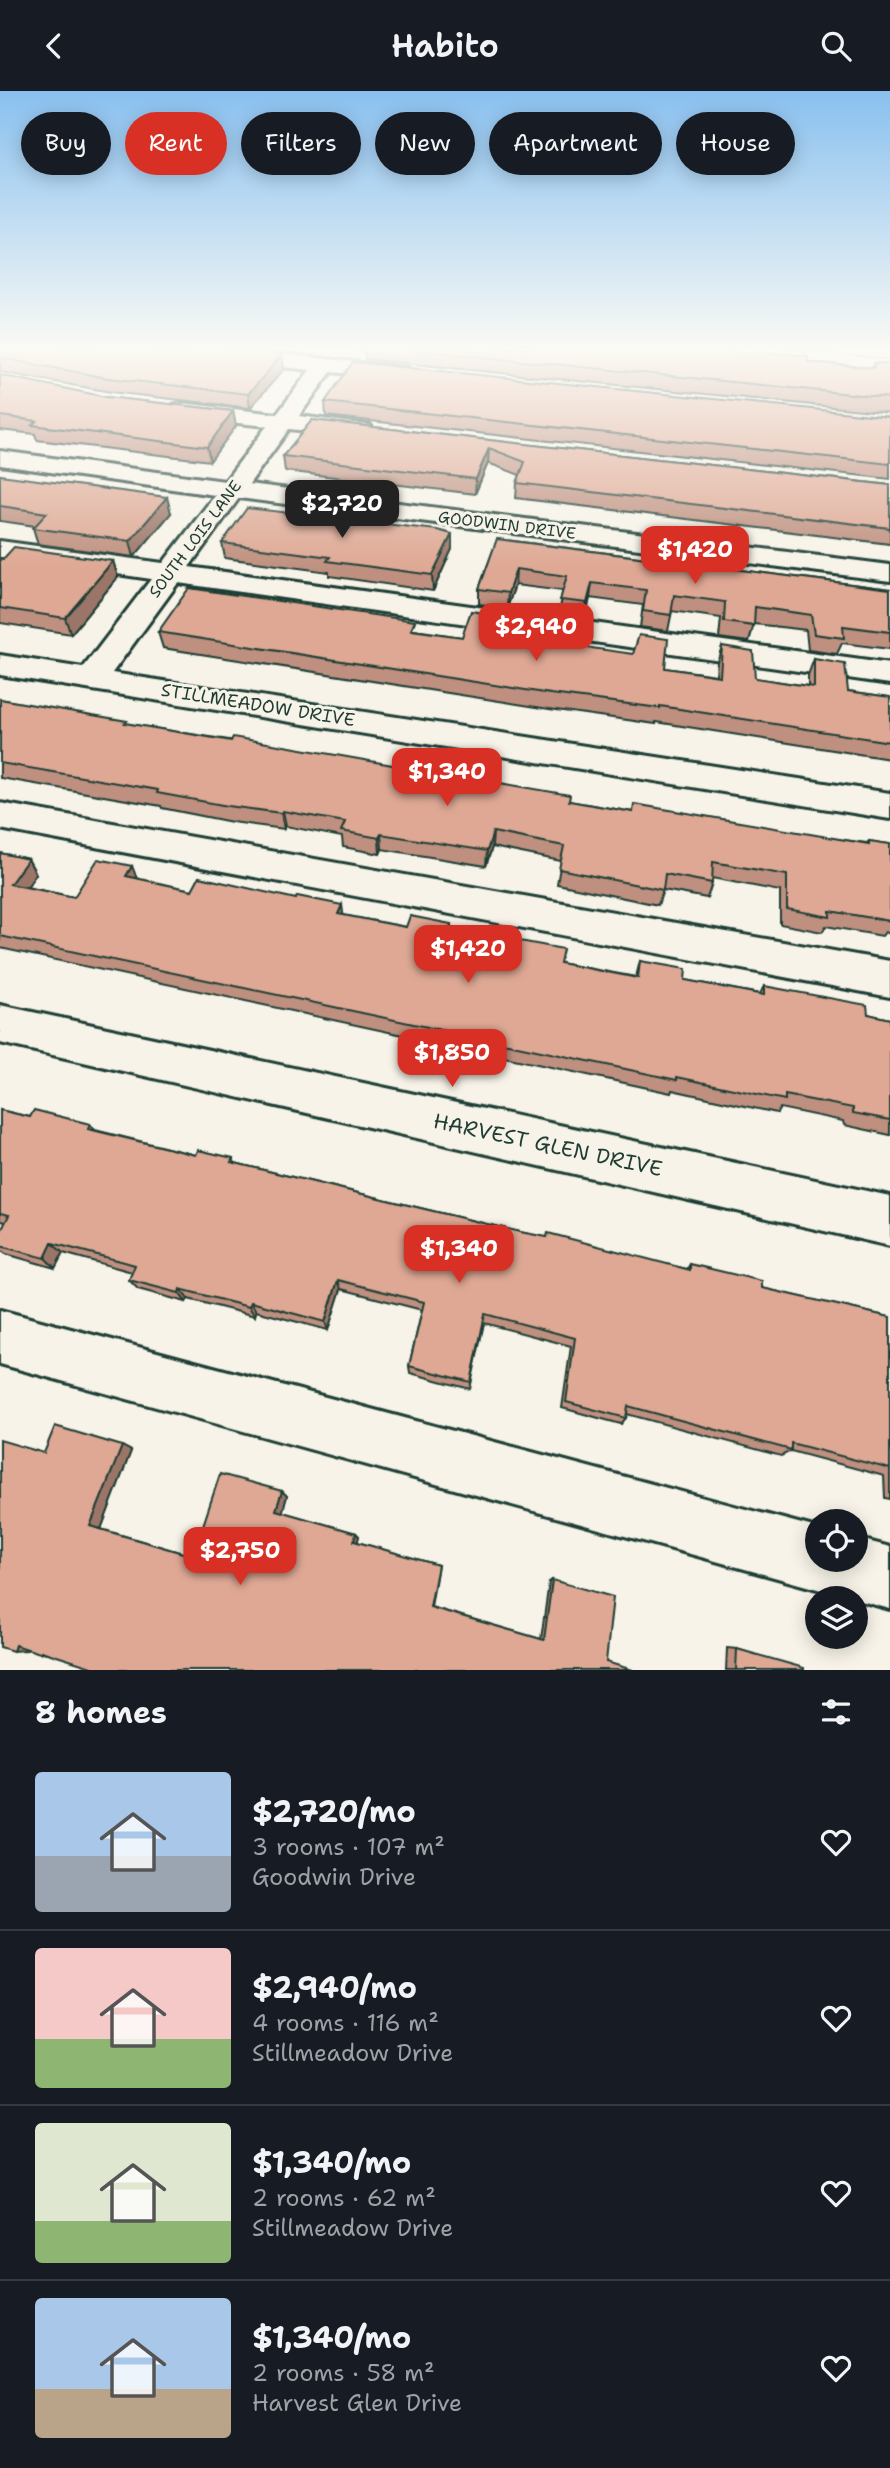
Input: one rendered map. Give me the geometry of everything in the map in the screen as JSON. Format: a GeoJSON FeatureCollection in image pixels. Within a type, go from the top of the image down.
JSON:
{"type":"FeatureCollection","features":[{"type":"Feature","properties":{"kind":"street","name":"SOUTH LOIS LANE"},"geometry":{"type":"LineString","coordinates":[[91,678],[282,422]]}},
{"type":"Feature","properties":{"kind":"street"},"geometry":{"type":"LineString","coordinates":[[289,422],[379,432]]}},
{"type":"Feature","properties":{"kind":"street","name":"GOODWIN DRIVE"},"geometry":{"type":"LineString","coordinates":[[0,458],[231,490],[890,573]]}},
{"type":"Feature","properties":{"kind":"street"},"geometry":{"type":"LineString","coordinates":[[0,549],[890,674]]}},
{"type":"Feature","properties":{"kind":"street","name":"STILLMEADOW DRIVE"},"geometry":{"type":"LineString","coordinates":[[0,665],[890,806]]}},
{"type":"Feature","properties":{"kind":"street"},"geometry":{"type":"LineString","coordinates":[[0,816],[890,979]]}},
{"type":"Feature","properties":{"kind":"street","name":"HARVEST GLEN DRIVE"},"geometry":{"type":"LineString","coordinates":[[0,1024],[890,1221]]}},
{"type":"Feature","properties":{"kind":"street"},"geometry":{"type":"LineString","coordinates":[[0,1337],[805,1555]]}},
{"type":"Feature","properties":{"kind":"street"},"geometry":{"type":"LineString","coordinates":[[867,1572],[890,1578]]}},
{"type":"Feature","properties":{"kind":"building"},"geometry":{"type":"Polygon","coordinates":[[[36,422],[225,422],[207,447],[32,425],[36,422]]]}},
{"type":"Feature","properties":{"kind":"building"},"geometry":{"type":"Polygon","coordinates":[[[311,422],[327,422],[890,485],[890,528],[517,483],[525,462],[489,448],[476,479],[283,456],[311,422]]]}},
{"type":"Feature","properties":{"kind":"building"},"geometry":{"type":"Polygon","coordinates":[[[504,422],[890,422],[890,464],[504,422]]]}},
{"type":"Feature","properties":{"kind":"building"},"geometry":{"type":"Polygon","coordinates":[[[0,475],[167,497],[130,541],[33,528],[47,513],[0,506],[0,475]]]}},
{"type":"Feature","properties":{"kind":"building"},"geometry":{"type":"Polygon","coordinates":[[[247,508],[452,534],[432,575],[327,561],[330,557],[222,543],[247,508]]]}},
{"type":"Feature","properties":{"kind":"building"},"geometry":{"type":"Polygon","coordinates":[[[497,539],[890,589],[890,632],[843,626],[844,638],[814,634],[811,615],[755,607],[754,626],[724,622],[725,602],[674,595],[671,615],[643,611],[646,590],[592,583],[587,603],[560,600],[567,576],[516,569],[508,593],[479,589],[497,539]]]}},
{"type":"Feature","properties":{"kind":"building"},"geometry":{"type":"Polygon","coordinates":[[[14,547],[113,561],[65,618],[0,608],[0,558],[3,559],[14,547]]]}},
{"type":"Feature","properties":{"kind":"building"},"geometry":{"type":"Polygon","coordinates":[[[189,588],[415,621],[411,630],[462,637],[471,611],[501,616],[494,635],[546,642],[554,623],[582,627],[577,646],[633,654],[639,635],[668,639],[665,668],[720,676],[722,646],[753,651],[755,678],[814,687],[814,659],[845,664],[848,691],[890,697],[890,742],[660,706],[551,694],[158,632],[189,588]]]}},
{"type":"Feature","properties":{"kind":"building"},"geometry":{"type":"Polygon","coordinates":[[[0,699],[231,741],[233,737],[444,774],[445,769],[489,777],[488,781],[570,795],[569,801],[633,812],[634,804],[869,844],[869,841],[890,844],[890,921],[830,911],[830,917],[787,909],[787,875],[713,862],[712,883],[665,874],[663,890],[559,869],[564,846],[493,832],[487,851],[381,834],[379,838],[341,831],[345,822],[283,811],[281,813],[228,806],[157,793],[158,790],[0,763],[0,699]]]}},
{"type":"Feature","properties":{"kind":"building"},"geometry":{"type":"Polygon","coordinates":[[[0,853],[28,859],[10,884],[74,897],[98,859],[132,866],[126,876],[192,890],[199,877],[296,899],[297,896],[342,905],[338,914],[406,927],[410,916],[451,924],[450,928],[563,949],[560,963],[638,978],[640,961],[686,969],[685,980],[764,995],[764,986],[867,1005],[868,1014],[890,1019],[890,1120],[853,1113],[853,1108],[785,1095],[785,1100],[677,1077],[677,1080],[0,936],[0,853]]]}},
{"type":"Feature","properties":{"kind":"building"},"geometry":{"type":"Polygon","coordinates":[[[0,1110],[30,1117],[34,1110],[90,1124],[88,1129],[196,1155],[198,1150],[233,1158],[231,1162],[520,1232],[547,1237],[548,1233],[690,1270],[690,1264],[762,1281],[762,1288],[890,1317],[890,1469],[791,1443],[791,1450],[628,1406],[626,1418],[566,1402],[575,1338],[485,1314],[471,1382],[409,1366],[424,1302],[338,1280],[325,1322],[251,1302],[249,1307],[180,1289],[179,1293],[129,1280],[135,1265],[52,1243],[45,1258],[0,1246],[0,1233],[9,1215],[0,1213],[0,1110]]]}},
{"type":"Feature","properties":{"kind":"building"},"geometry":{"type":"Polygon","coordinates":[[[55,1426],[122,1446],[90,1526],[193,1556],[220,1474],[282,1491],[276,1510],[356,1533],[354,1541],[438,1565],[430,1607],[544,1640],[552,1580],[613,1597],[606,1662],[633,1670],[101,1670],[15,1645],[13,1651],[0,1647],[0,1440],[44,1453],[55,1426]]]}},
{"type":"Feature","properties":{"kind":"building"},"geometry":{"type":"Polygon","coordinates":[[[737,1649],[804,1668],[804,1670],[736,1670],[737,1649]]]}}]}
